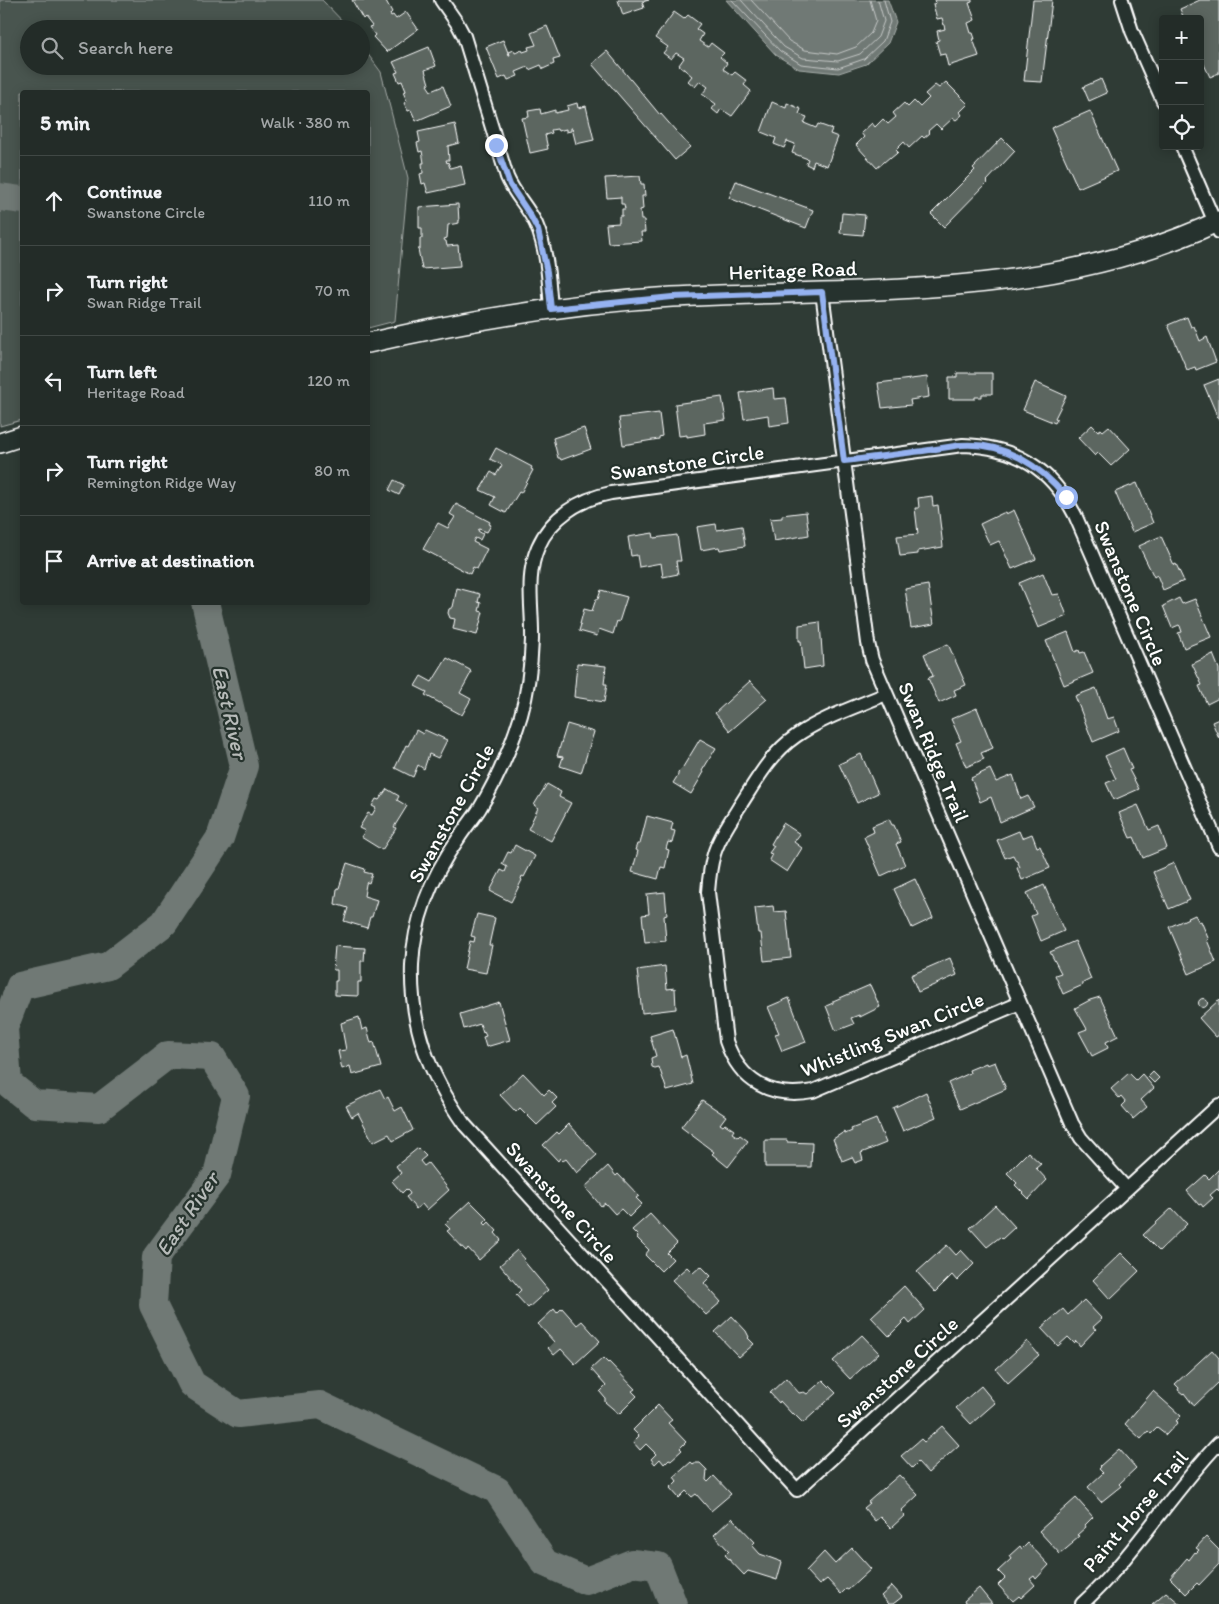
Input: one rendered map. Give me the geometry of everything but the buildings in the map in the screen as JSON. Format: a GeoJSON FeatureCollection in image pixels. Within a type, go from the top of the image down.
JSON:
{"type":"FeatureCollection","features":[{"type":"Feature","properties":{"kind":"main road","name":"Heritage Road"},"geometry":{"type":"LineString","coordinates":[[370,344],[441,327],[551,309],[672,297],[941,287],[997,282],[1052,273],[1106,260],[1218,225]]}},
{"type":"Feature","properties":{"kind":"main road"},"geometry":{"type":"LineString","coordinates":[[0,442],[20,437]]}},
{"type":"Feature","properties":{"kind":"street"},"geometry":{"type":"LineString","coordinates":[[442,0],[464,36],[507,177],[538,230],[547,272],[551,309]]}},
{"type":"Feature","properties":{"kind":"street"},"geometry":{"type":"LineString","coordinates":[[1122,0],[1132,31],[1159,92]]}},
{"type":"Feature","properties":{"kind":"street"},"geometry":{"type":"LineString","coordinates":[[1184,150],[1218,225]]}},
{"type":"Feature","properties":{"kind":"street","name":"Swan Ridge Trail"},"geometry":{"type":"LineString","coordinates":[[822,292],[868,643],[872,660],[1072,1123],[1081,1138],[1127,1189]]}},
{"type":"Feature","properties":{"kind":"street","name":"Swanstone Circle"},"geometry":{"type":"LineString","coordinates":[[1219,847],[1066,497],[1053,481],[1021,457],[983,446],[962,445],[601,494],[570,508],[548,529],[538,546],[532,564],[529,584],[532,639],[529,673],[522,712],[510,750],[496,780],[479,810],[457,839],[437,873],[424,904],[416,936],[412,964],[413,993],[420,1037],[432,1072],[445,1097],[464,1124],[797,1490],[1219,1105]]}},
{"type":"Feature","properties":{"kind":"street","name":"Whistling Swan Circle"},"geometry":{"type":"LineString","coordinates":[[886,694],[814,725],[782,747],[768,762],[722,835],[712,860],[708,892],[726,1041],[730,1055],[745,1075],[758,1085],[784,1094],[800,1094],[813,1091],[1020,1002]]}},
{"type":"Feature","properties":{"kind":"street","name":"Paint Horse Trail"},"geometry":{"type":"LineString","coordinates":[[1082,1604],[1131,1551],[1177,1490],[1219,1443]]}},
{"type":"Feature","properties":{"kind":"shaded area"},"geometry":{"type":"Polygon","coordinates":[[[0,0],[322,0],[341,20],[20,20],[20,75],[370,75],[370,57],[381,72],[408,178],[395,321],[370,327],[370,90],[20,90],[20,421],[0,426],[0,0]]]}},
{"type":"Feature","properties":{"kind":"water"},"geometry":{"type":"Polygon","coordinates":[[[726,0],[888,0],[896,22],[888,43],[866,64],[839,73],[799,69],[776,55],[726,0]]]}},
{"type":"Feature","properties":{"kind":"waterway","name":"East River"},"geometry":{"type":"LineString","coordinates":[[0,197],[20,200]]}},
{"type":"Feature","properties":{"kind":"waterway","name":"East River"},"geometry":{"type":"LineString","coordinates":[[206,605],[244,766],[220,838],[164,923],[108,966],[20,986],[4,1028],[8,1083],[34,1104],[99,1108],[168,1055],[212,1057],[236,1096],[217,1175],[156,1257],[153,1305],[192,1384],[238,1414],[320,1405],[497,1490],[545,1563],[586,1581],[632,1563],[658,1566],[673,1604]]}},
{"type":"Feature","properties":{"kind":"route"},"geometry":{"type":"LineString","coordinates":[[496,145],[510,185],[538,230],[547,272],[551,309],[672,297],[822,292],[844,461],[962,445],[983,446],[1021,457],[1053,481],[1066,497]]}}]}
